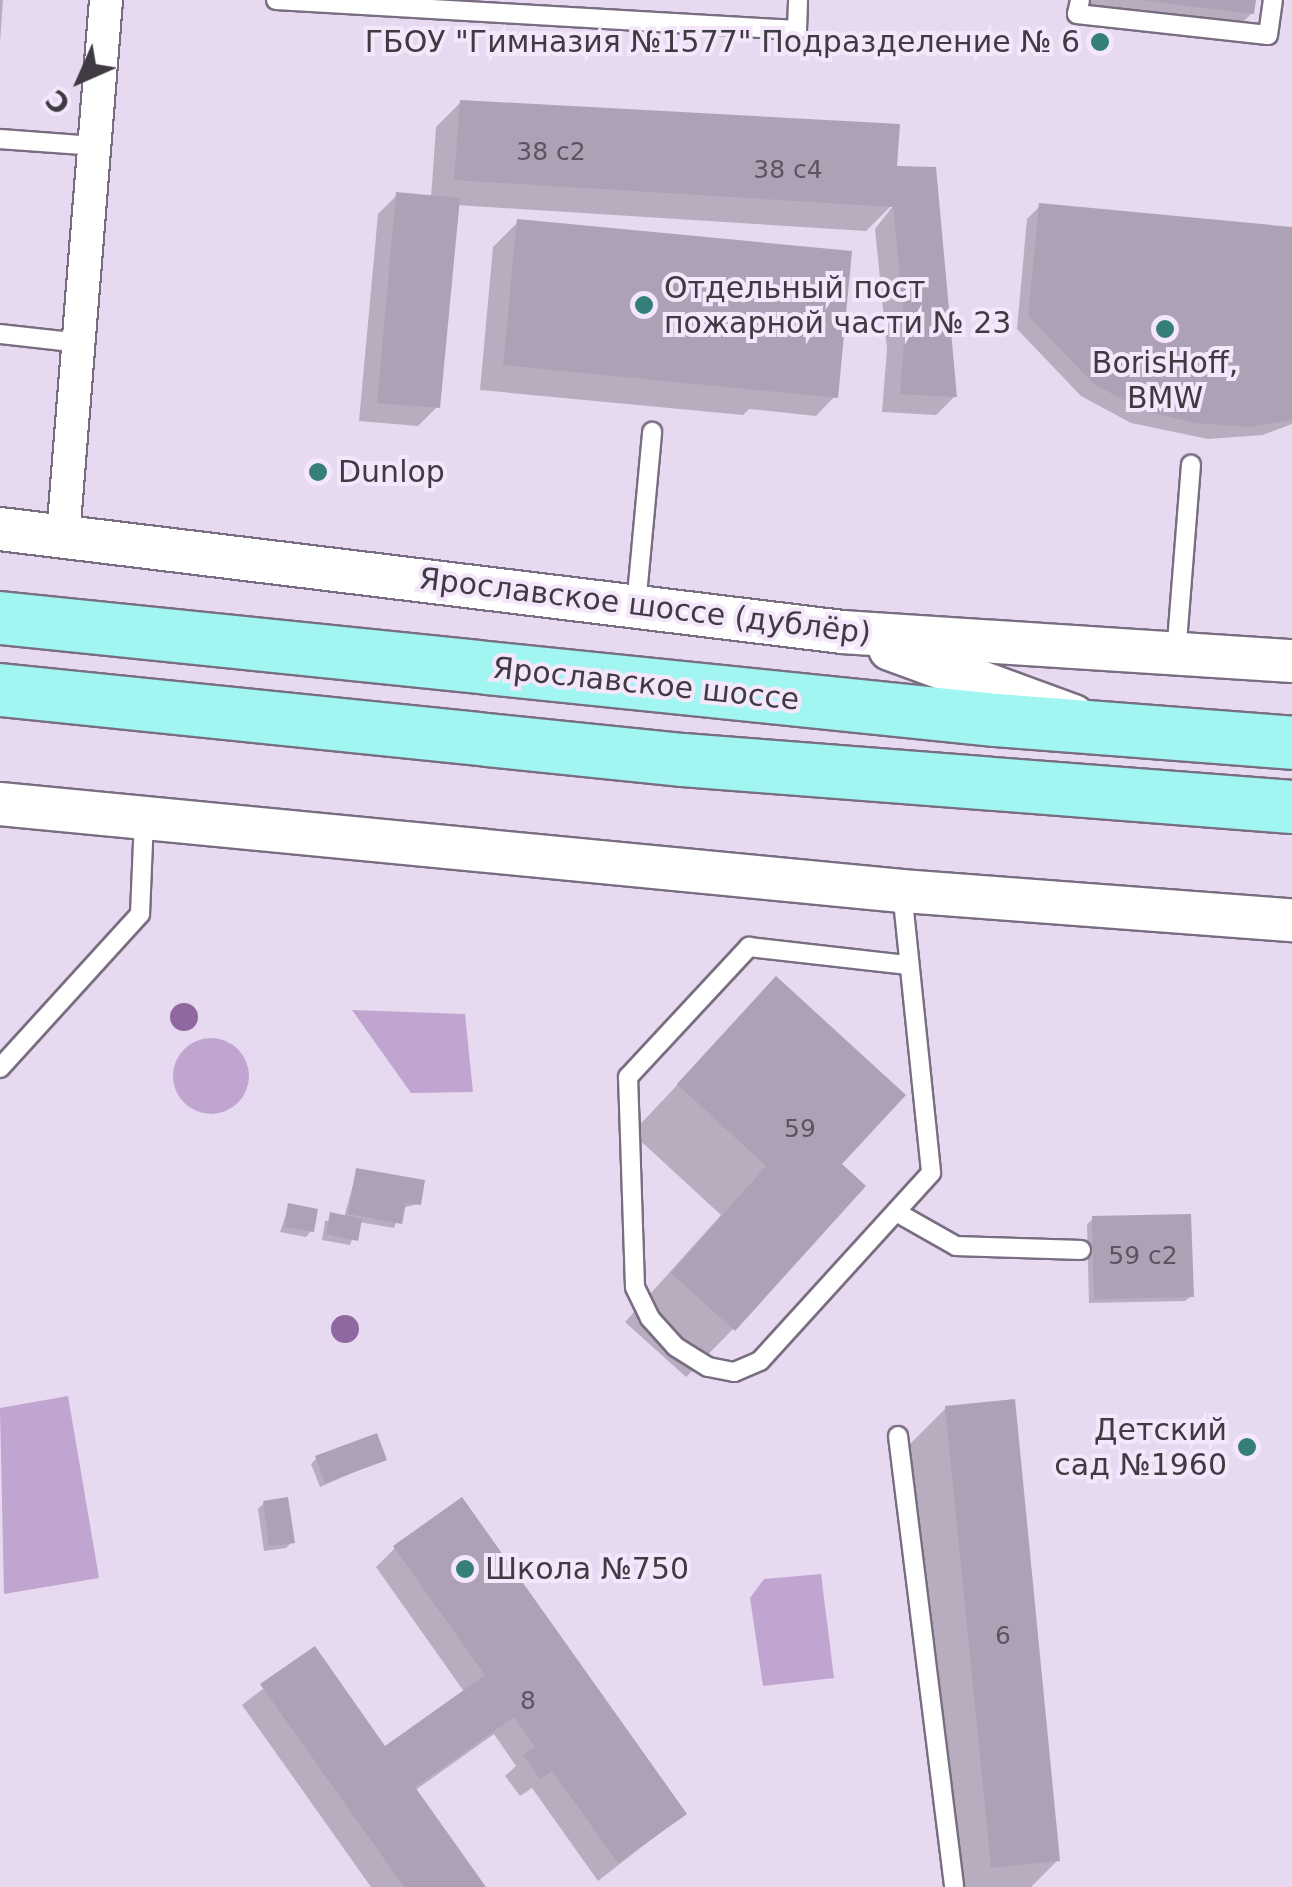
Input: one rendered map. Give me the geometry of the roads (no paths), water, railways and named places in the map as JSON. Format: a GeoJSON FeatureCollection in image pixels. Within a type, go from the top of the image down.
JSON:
{"type":"FeatureCollection","features":[{"type":"Feature","properties":{"kind":"main road","name":"Ярославское шоссе"},"geometry":{"type":"LineString","coordinates":[[0,618],[1292,743]]}},
{"type":"Feature","properties":{"kind":"main road"},"geometry":{"type":"LineString","coordinates":[[0,690],[683,760],[1292,806]]}},
{"type":"Feature","properties":{"kind":"street"},"geometry":{"type":"LineString","coordinates":[[63,536],[106,0]]}},
{"type":"Feature","properties":{"kind":"street","name":"Ярославское шоссе (дублёр)"},"geometry":{"type":"LineString","coordinates":[[0,530],[842,632],[1292,661]]}},
{"type":"Feature","properties":{"kind":"street"},"geometry":{"type":"LineString","coordinates":[[842,632],[1106,728]]}},
{"type":"Feature","properties":{"kind":"street"},"geometry":{"type":"LineString","coordinates":[[0,804],[902,890],[1292,920]]}},
{"type":"Feature","properties":{"kind":"lane"},"geometry":{"type":"LineString","coordinates":[[276,0],[797,30],[798,0]]}},
{"type":"Feature","properties":{"kind":"lane"},"geometry":{"type":"LineString","coordinates":[[1080,0],[1077,14],[1268,35],[1273,4],[1292,9]]}},
{"type":"Feature","properties":{"kind":"lane"},"geometry":{"type":"LineString","coordinates":[[0,139],[96,146]]}},
{"type":"Feature","properties":{"kind":"lane"},"geometry":{"type":"LineString","coordinates":[[0,334],[80,343]]}},
{"type":"Feature","properties":{"kind":"lane"},"geometry":{"type":"LineString","coordinates":[[636,606],[652,432]]}},
{"type":"Feature","properties":{"kind":"lane"},"geometry":{"type":"LineString","coordinates":[[1176,656],[1191,465]]}},
{"type":"Feature","properties":{"kind":"lane"},"geometry":{"type":"LineString","coordinates":[[0,1068],[140,914],[144,816]]}},
{"type":"Feature","properties":{"kind":"lane"},"geometry":{"type":"LineString","coordinates":[[902,890],[931,1173],[760,1361],[734,1372],[708,1367],[675,1346],[650,1318],[635,1287],[628,1077],[749,947],[908,966]]}},
{"type":"Feature","properties":{"kind":"lane"},"geometry":{"type":"LineString","coordinates":[[896,1212],[956,1246],[1082,1250]]}},
{"type":"Feature","properties":{"kind":"lane"},"geometry":{"type":"LineString","coordinates":[[898,1436],[954,1887]]}},
{"type":"Feature","properties":{"kind":"place","name":"ГБОУ \"Гимназия №1577\" Подразделение № 6"},"geometry":{"type":"Point","coordinates":[1100,42]}},
{"type":"Feature","properties":{"kind":"place","name":"Отдельный пост пожарной части № 23"},"geometry":{"type":"Point","coordinates":[644,305]}},
{"type":"Feature","properties":{"kind":"place","name":"BorisHoff, BMW"},"geometry":{"type":"Point","coordinates":[1165,329]}},
{"type":"Feature","properties":{"kind":"place","name":"Dunlop"},"geometry":{"type":"Point","coordinates":[318,472]}},
{"type":"Feature","properties":{"kind":"place","name":"Детский сад №1960"},"geometry":{"type":"Point","coordinates":[1247,1447]}},
{"type":"Feature","properties":{"kind":"place","name":"Школа №750"},"geometry":{"type":"Point","coordinates":[465,1569]}}]}
